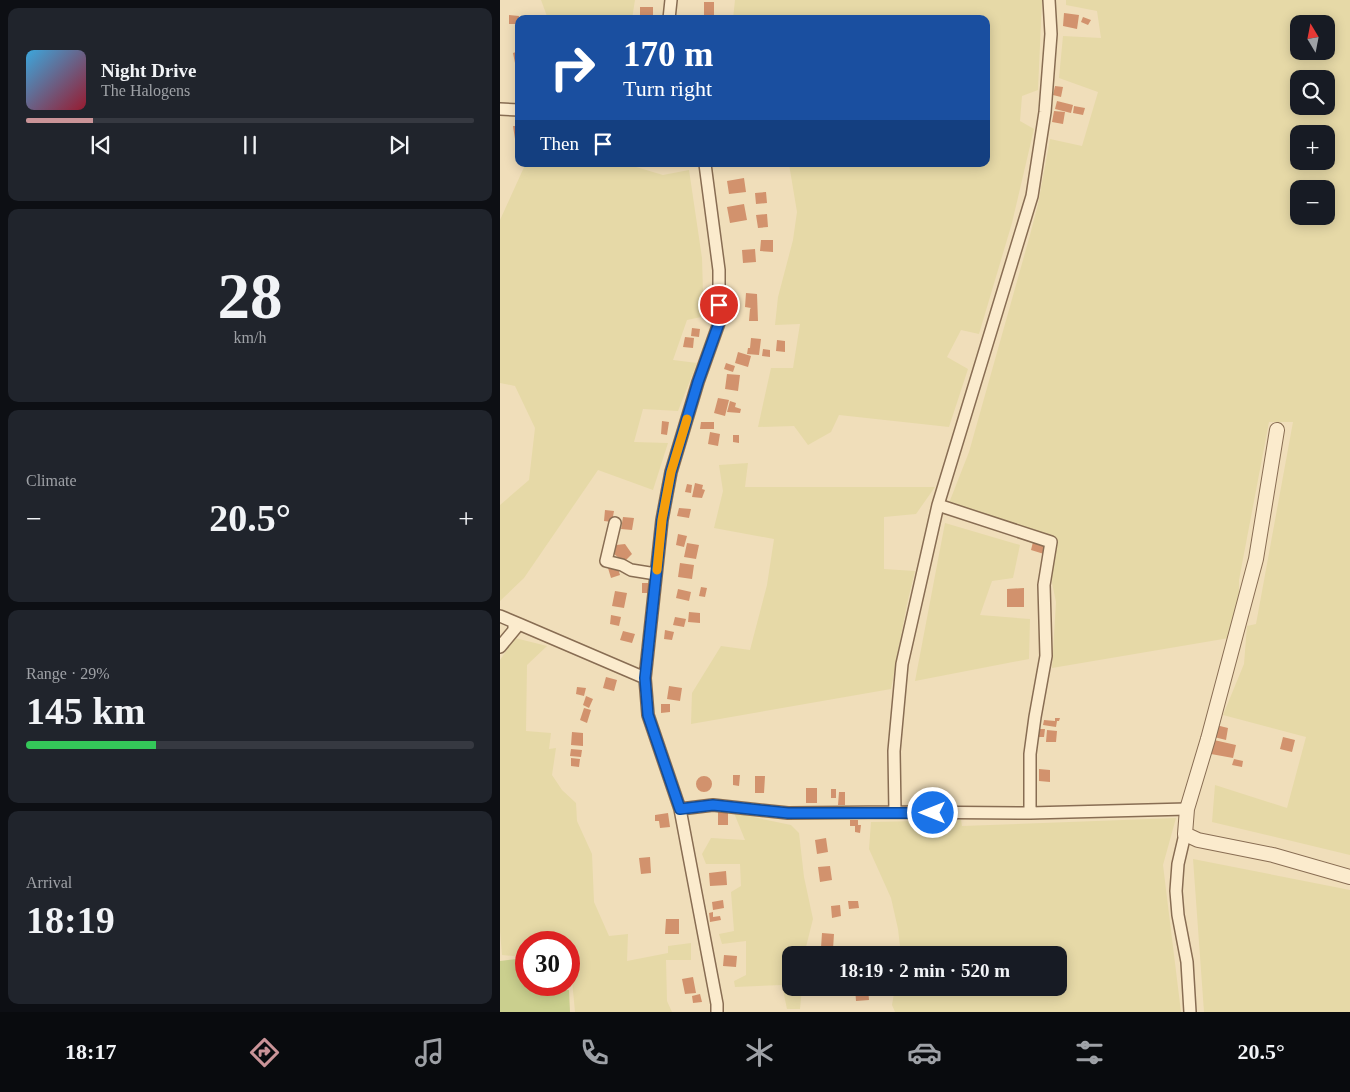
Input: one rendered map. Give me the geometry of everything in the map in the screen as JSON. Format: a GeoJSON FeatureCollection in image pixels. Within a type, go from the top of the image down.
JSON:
{"type":"FeatureCollection","features":[{"type":"Feature","properties":{"kind":"street"},"geometry":{"type":"LineString","coordinates":[[669,15],[671,0]]}},
{"type":"Feature","properties":{"kind":"street"},"geometry":{"type":"LineString","coordinates":[[895,812],[894,751],[902,664],[938,505],[1032,196],[1045,112],[1051,34],[1049,0]]}},
{"type":"Feature","properties":{"kind":"street"},"geometry":{"type":"LineString","coordinates":[[500,109],[515,110]]}},
{"type":"Feature","properties":{"kind":"street"},"geometry":{"type":"LineString","coordinates":[[706,167],[719,270],[719,323],[698,382],[671,472],[662,520],[645,678],[648,715],[680,809],[717,1012]]}},
{"type":"Feature","properties":{"kind":"street"},"geometry":{"type":"LineString","coordinates":[[1190,1012],[1187,962],[1178,915],[1176,890],[1178,864],[1185,834],[1187,809],[1208,739],[1256,559],[1277,430]]}},
{"type":"Feature","properties":{"kind":"street"},"geometry":{"type":"LineString","coordinates":[[938,505],[1051,542],[1044,585],[1046,656],[1030,754],[1030,814]]}},
{"type":"Feature","properties":{"kind":"street"},"geometry":{"type":"LineString","coordinates":[[615,523],[606,561],[622,565],[631,570],[656,574]]}},
{"type":"Feature","properties":{"kind":"street"},"geometry":{"type":"LineString","coordinates":[[500,616],[645,678]]}},
{"type":"Feature","properties":{"kind":"street"},"geometry":{"type":"LineString","coordinates":[[500,636],[519,624]]}},
{"type":"Feature","properties":{"kind":"street"},"geometry":{"type":"LineString","coordinates":[[500,646],[519,624]]}},
{"type":"Feature","properties":{"kind":"street"},"geometry":{"type":"LineString","coordinates":[[680,809],[713,805],[788,813],[1030,814],[1187,809]]}},
{"type":"Feature","properties":{"kind":"street"},"geometry":{"type":"LineString","coordinates":[[1185,834],[1198,840],[1273,856],[1350,877]]}},
{"type":"Feature","properties":{"kind":"shaded area"},"geometry":{"type":"Polygon","coordinates":[[[541,0],[635,0],[633,15],[547,15],[541,0]]]}},
{"type":"Feature","properties":{"kind":"shaded area"},"geometry":{"type":"Polygon","coordinates":[[[735,0],[1042,0],[1038,90],[1022,96],[1020,121],[1034,129],[1012,223],[979,334],[961,330],[947,357],[968,369],[949,427],[839,415],[831,432],[808,445],[794,426],[758,427],[771,368],[793,368],[800,324],[775,325],[778,297],[793,240],[797,212],[790,167],[990,167],[990,15],[733,15],[735,0]]]}},
{"type":"Feature","properties":{"kind":"shaded area"},"geometry":{"type":"Polygon","coordinates":[[[1066,0],[1350,0],[1350,855],[1212,822],[1215,785],[1287,808],[1306,737],[1223,715],[1244,664],[1247,626],[1256,624],[1293,422],[1269,422],[1239,580],[1239,600],[1229,638],[1052,668],[1056,602],[1051,578],[1057,538],[973,513],[949,503],[969,452],[1030,235],[1038,204],[1050,139],[1082,146],[1098,92],[1059,78],[1063,36],[1101,38],[1097,11],[1066,5],[1066,0]]]}},
{"type":"Feature","properties":{"kind":"shaded area"},"geometry":{"type":"Polygon","coordinates":[[[524,167],[636,167],[663,175],[689,170],[702,258],[706,316],[687,320],[673,360],[697,363],[678,411],[643,409],[634,442],[668,443],[653,490],[598,470],[524,578],[500,601],[500,505],[529,480],[535,428],[515,386],[500,383],[500,220],[524,167]]]}},
{"type":"Feature","properties":{"kind":"shaded area"},"geometry":{"type":"Polygon","coordinates":[[[748,463],[745,487],[935,487],[916,514],[884,517],[884,569],[915,571],[891,689],[691,724],[692,693],[721,646],[750,650],[767,585],[774,539],[714,528],[723,491],[719,465],[748,463]]]}},
{"type":"Feature","properties":{"kind":"shaded area"},"geometry":{"type":"Polygon","coordinates":[[[945,523],[1020,545],[1013,578],[992,581],[980,615],[1030,619],[1029,659],[915,681],[945,523]]]}},
{"type":"Feature","properties":{"kind":"shaded area"},"geometry":{"type":"Polygon","coordinates":[[[515,638],[547,646],[527,665],[526,731],[551,733],[549,749],[556,748],[552,775],[562,790],[576,803],[577,821],[592,854],[594,902],[609,936],[628,934],[627,961],[668,953],[668,946],[691,943],[691,960],[666,960],[667,1001],[672,1012],[575,1012],[574,996],[580,996],[580,931],[515,931],[515,956],[502,955],[500,931],[500,660],[515,638]]]}},
{"type":"Feature","properties":{"kind":"shaded area"},"geometry":{"type":"Polygon","coordinates":[[[734,813],[791,825],[799,833],[804,877],[813,919],[806,946],[782,946],[782,985],[735,987],[734,981],[746,975],[746,941],[722,944],[719,934],[734,931],[731,892],[741,886],[740,864],[706,864],[702,854],[711,838],[745,840],[734,813]]]}},
{"type":"Feature","properties":{"kind":"shaded area"},"geometry":{"type":"Polygon","coordinates":[[[1176,818],[1163,865],[1181,1012],[895,1012],[892,1005],[894,996],[1067,996],[1067,946],[900,946],[891,898],[869,849],[871,822],[961,820],[962,826],[1176,818]]]}},
{"type":"Feature","properties":{"kind":"shaded area"},"geometry":{"type":"Polygon","coordinates":[[[1193,859],[1350,890],[1350,1012],[1204,1012],[1193,859]]]}},
{"type":"Feature","properties":{"kind":"shaded area"},"geometry":{"type":"Polygon","coordinates":[[[784,996],[801,996],[800,1009],[787,1009],[784,996]]]}},
{"type":"Feature","properties":{"kind":"green space"},"geometry":{"type":"Polygon","coordinates":[[[515,959],[515,996],[569,996],[570,1012],[500,1012],[500,961],[515,959]]]}},
{"type":"Feature","properties":{"kind":"building"},"geometry":{"type":"Polygon","coordinates":[[[704,2],[714,2],[714,15],[704,15],[704,2]]]}},
{"type":"Feature","properties":{"kind":"building"},"geometry":{"type":"Polygon","coordinates":[[[640,7],[653,7],[653,15],[640,15],[640,7]]]}},
{"type":"Feature","properties":{"kind":"building"},"geometry":{"type":"Polygon","coordinates":[[[1064,13],[1079,15],[1077,29],[1063,26],[1064,13]]]}},
{"type":"Feature","properties":{"kind":"building"},"geometry":{"type":"Polygon","coordinates":[[[509,15],[515,16],[515,24],[509,24],[509,15]]]}},
{"type":"Feature","properties":{"kind":"building"},"geometry":{"type":"Polygon","coordinates":[[[1083,17],[1091,20],[1088,25],[1081,22],[1083,17]]]}},
{"type":"Feature","properties":{"kind":"building"},"geometry":{"type":"Polygon","coordinates":[[[1055,86],[1063,87],[1061,97],[1053,95],[1055,86]]]}},
{"type":"Feature","properties":{"kind":"building"},"geometry":{"type":"Polygon","coordinates":[[[1057,101],[1073,105],[1071,113],[1055,109],[1057,101]]]}},
{"type":"Feature","properties":{"kind":"building"},"geometry":{"type":"Polygon","coordinates":[[[1074,106],[1085,108],[1083,115],[1073,113],[1074,106]]]}},
{"type":"Feature","properties":{"kind":"building"},"geometry":{"type":"Polygon","coordinates":[[[1054,111],[1065,112],[1063,124],[1052,122],[1054,111]]]}},
{"type":"Feature","properties":{"kind":"building"},"geometry":{"type":"Polygon","coordinates":[[[744,178],[746,192],[729,194],[727,181],[744,178]]]}},
{"type":"Feature","properties":{"kind":"building"},"geometry":{"type":"Polygon","coordinates":[[[766,192],[767,203],[756,204],[755,193],[766,192]]]}},
{"type":"Feature","properties":{"kind":"building"},"geometry":{"type":"Polygon","coordinates":[[[744,204],[747,220],[730,223],[727,207],[744,204]]]}},
{"type":"Feature","properties":{"kind":"building"},"geometry":{"type":"Polygon","coordinates":[[[767,214],[768,227],[758,228],[756,215],[767,214]]]}},
{"type":"Feature","properties":{"kind":"building"},"geometry":{"type":"Polygon","coordinates":[[[761,240],[773,240],[773,252],[760,251],[761,240]]]}},
{"type":"Feature","properties":{"kind":"building"},"geometry":{"type":"Polygon","coordinates":[[[755,249],[756,262],[743,263],[742,250],[755,249]]]}},
{"type":"Feature","properties":{"kind":"building"},"geometry":{"type":"Polygon","coordinates":[[[746,293],[757,294],[758,321],[749,321],[751,308],[745,307],[746,293]]]}},
{"type":"Feature","properties":{"kind":"building"},"geometry":{"type":"Polygon","coordinates":[[[692,328],[700,329],[699,337],[691,336],[692,328]]]}},
{"type":"Feature","properties":{"kind":"building"},"geometry":{"type":"Polygon","coordinates":[[[685,337],[694,338],[693,348],[683,347],[685,337]]]}},
{"type":"Feature","properties":{"kind":"building"},"geometry":{"type":"Polygon","coordinates":[[[751,338],[761,339],[759,355],[747,354],[751,338]]]}},
{"type":"Feature","properties":{"kind":"building"},"geometry":{"type":"Polygon","coordinates":[[[777,340],[785,341],[785,352],[776,351],[777,340]]]}},
{"type":"Feature","properties":{"kind":"building"},"geometry":{"type":"Polygon","coordinates":[[[763,349],[770,350],[770,357],[762,356],[763,349]]]}},
{"type":"Feature","properties":{"kind":"building"},"geometry":{"type":"Polygon","coordinates":[[[738,352],[751,356],[748,367],[735,363],[738,352]]]}},
{"type":"Feature","properties":{"kind":"building"},"geometry":{"type":"Polygon","coordinates":[[[726,363],[735,366],[733,372],[724,369],[726,363]]]}},
{"type":"Feature","properties":{"kind":"building"},"geometry":{"type":"Polygon","coordinates":[[[727,374],[740,375],[738,391],[725,389],[727,374]]]}},
{"type":"Feature","properties":{"kind":"building"},"geometry":{"type":"Polygon","coordinates":[[[718,398],[729,400],[725,416],[714,413],[718,398]]]}},
{"type":"Feature","properties":{"kind":"building"},"geometry":{"type":"Polygon","coordinates":[[[730,401],[736,403],[735,407],[741,409],[740,413],[727,412],[730,401]]]}},
{"type":"Feature","properties":{"kind":"building"},"geometry":{"type":"Polygon","coordinates":[[[662,421],[669,422],[667,435],[661,434],[662,421]]]}},
{"type":"Feature","properties":{"kind":"building"},"geometry":{"type":"Polygon","coordinates":[[[701,422],[714,422],[714,429],[700,429],[701,422]]]}},
{"type":"Feature","properties":{"kind":"building"},"geometry":{"type":"Polygon","coordinates":[[[710,432],[720,434],[718,446],[708,444],[710,432]]]}},
{"type":"Feature","properties":{"kind":"building"},"geometry":{"type":"Polygon","coordinates":[[[733,435],[739,435],[739,443],[733,442],[733,435]]]}},
{"type":"Feature","properties":{"kind":"building"},"geometry":{"type":"Polygon","coordinates":[[[695,483],[703,485],[702,489],[705,490],[702,498],[692,497],[695,483]]]}},
{"type":"Feature","properties":{"kind":"building"},"geometry":{"type":"Polygon","coordinates":[[[687,484],[692,485],[691,493],[685,492],[687,484]]]}},
{"type":"Feature","properties":{"kind":"building"},"geometry":{"type":"Polygon","coordinates":[[[679,508],[691,509],[689,518],[677,516],[679,508]]]}},
{"type":"Feature","properties":{"kind":"building"},"geometry":{"type":"Polygon","coordinates":[[[605,510],[614,511],[612,522],[604,521],[605,510]]]}},
{"type":"Feature","properties":{"kind":"building"},"geometry":{"type":"Polygon","coordinates":[[[623,517],[634,518],[632,530],[621,529],[623,517]]]}},
{"type":"Feature","properties":{"kind":"building"},"geometry":{"type":"Polygon","coordinates":[[[678,534],[687,536],[684,547],[676,545],[678,534]]]}},
{"type":"Feature","properties":{"kind":"building"},"geometry":{"type":"Polygon","coordinates":[[[1033,542],[1046,545],[1044,554],[1031,550],[1033,542]]]}},
{"type":"Feature","properties":{"kind":"building"},"geometry":{"type":"Polygon","coordinates":[[[687,543],[699,545],[696,559],[684,557],[687,543]]]}},
{"type":"Feature","properties":{"kind":"building"},"geometry":{"type":"Polygon","coordinates":[[[625,544],[632,554],[624,562],[614,554],[616,545],[625,544]]]}},
{"type":"Feature","properties":{"kind":"building"},"geometry":{"type":"Polygon","coordinates":[[[680,563],[694,565],[692,579],[678,577],[680,563]]]}},
{"type":"Feature","properties":{"kind":"building"},"geometry":{"type":"Polygon","coordinates":[[[617,565],[620,575],[611,578],[608,568],[617,565]]]}},
{"type":"Feature","properties":{"kind":"building"},"geometry":{"type":"Polygon","coordinates":[[[642,583],[648,583],[648,593],[642,593],[642,583]]]}},
{"type":"Feature","properties":{"kind":"building"},"geometry":{"type":"Polygon","coordinates":[[[701,587],[707,588],[705,597],[699,596],[701,587]]]}},
{"type":"Feature","properties":{"kind":"building"},"geometry":{"type":"Polygon","coordinates":[[[1024,588],[1024,607],[1007,607],[1007,589],[1024,588]]]}},
{"type":"Feature","properties":{"kind":"building"},"geometry":{"type":"Polygon","coordinates":[[[678,589],[691,592],[689,601],[676,598],[678,589]]]}},
{"type":"Feature","properties":{"kind":"building"},"geometry":{"type":"Polygon","coordinates":[[[615,591],[627,593],[624,608],[612,606],[615,591]]]}},
{"type":"Feature","properties":{"kind":"building"},"geometry":{"type":"Polygon","coordinates":[[[689,612],[700,613],[700,623],[688,622],[689,612]]]}},
{"type":"Feature","properties":{"kind":"building"},"geometry":{"type":"Polygon","coordinates":[[[611,615],[621,617],[619,626],[610,624],[611,615]]]}},
{"type":"Feature","properties":{"kind":"building"},"geometry":{"type":"Polygon","coordinates":[[[675,617],[686,619],[684,627],[673,625],[675,617]]]}},
{"type":"Feature","properties":{"kind":"building"},"geometry":{"type":"Polygon","coordinates":[[[665,630],[674,632],[672,640],[664,639],[665,630]]]}},
{"type":"Feature","properties":{"kind":"building"},"geometry":{"type":"Polygon","coordinates":[[[623,631],[635,634],[632,643],[620,640],[623,631]]]}},
{"type":"Feature","properties":{"kind":"building"},"geometry":{"type":"Polygon","coordinates":[[[606,677],[617,680],[614,691],[603,688],[606,677]]]}},
{"type":"Feature","properties":{"kind":"building"},"geometry":{"type":"Polygon","coordinates":[[[669,686],[682,688],[680,701],[667,699],[669,686]]]}},
{"type":"Feature","properties":{"kind":"building"},"geometry":{"type":"Polygon","coordinates":[[[577,687],[586,688],[584,696],[576,694],[577,687]]]}},
{"type":"Feature","properties":{"kind":"building"},"geometry":{"type":"Polygon","coordinates":[[[586,696],[593,699],[589,708],[583,705],[586,696]]]}},
{"type":"Feature","properties":{"kind":"building"},"geometry":{"type":"Polygon","coordinates":[[[661,704],[670,704],[670,712],[661,713],[661,704]]]}},
{"type":"Feature","properties":{"kind":"building"},"geometry":{"type":"Polygon","coordinates":[[[584,708],[591,710],[587,723],[580,720],[584,708]]]}},
{"type":"Feature","properties":{"kind":"building"},"geometry":{"type":"Polygon","coordinates":[[[1055,718],[1060,718],[1057,721],[1056,727],[1043,725],[1044,720],[1055,721],[1055,718]]]}},
{"type":"Feature","properties":{"kind":"building"},"geometry":{"type":"Polygon","coordinates":[[[1216,725],[1228,728],[1226,740],[1214,737],[1216,725]]]}},
{"type":"Feature","properties":{"kind":"building"},"geometry":{"type":"Polygon","coordinates":[[[1039,729],[1045,729],[1044,737],[1039,737],[1039,729]]]}},
{"type":"Feature","properties":{"kind":"building"},"geometry":{"type":"Polygon","coordinates":[[[1047,730],[1057,731],[1056,742],[1046,742],[1047,730]]]}},
{"type":"Feature","properties":{"kind":"building"},"geometry":{"type":"Polygon","coordinates":[[[572,732],[583,733],[583,746],[571,745],[572,732]]]}},
{"type":"Feature","properties":{"kind":"building"},"geometry":{"type":"Polygon","coordinates":[[[1283,737],[1295,740],[1292,752],[1280,749],[1283,737]]]}},
{"type":"Feature","properties":{"kind":"building"},"geometry":{"type":"Polygon","coordinates":[[[1214,740],[1236,745],[1233,758],[1211,754],[1214,740]]]}},
{"type":"Feature","properties":{"kind":"building"},"geometry":{"type":"Polygon","coordinates":[[[571,749],[582,750],[581,757],[570,756],[571,749]]]}},
{"type":"Feature","properties":{"kind":"building"},"geometry":{"type":"Polygon","coordinates":[[[571,758],[580,759],[579,767],[571,766],[571,758]]]}},
{"type":"Feature","properties":{"kind":"building"},"geometry":{"type":"Polygon","coordinates":[[[1234,759],[1243,761],[1242,767],[1232,765],[1234,759]]]}},
{"type":"Feature","properties":{"kind":"building"},"geometry":{"type":"Polygon","coordinates":[[[1039,769],[1050,770],[1050,782],[1039,781],[1039,769]]]}},
{"type":"Feature","properties":{"kind":"building"},"geometry":{"type":"Polygon","coordinates":[[[733,775],[740,775],[739,786],[733,785],[733,775]]]}},
{"type":"Feature","properties":{"kind":"building"},"geometry":{"type":"Polygon","coordinates":[[[704,776],[710,778],[712,784],[710,790],[704,792],[698,790],[696,784],[698,778],[704,776]]]}},
{"type":"Feature","properties":{"kind":"building"},"geometry":{"type":"Polygon","coordinates":[[[755,776],[765,776],[764,793],[755,793],[755,776]]]}},
{"type":"Feature","properties":{"kind":"building"},"geometry":{"type":"Polygon","coordinates":[[[806,788],[817,788],[817,803],[806,803],[806,788]]]}},
{"type":"Feature","properties":{"kind":"building"},"geometry":{"type":"Polygon","coordinates":[[[831,789],[836,789],[836,798],[831,798],[831,789]]]}},
{"type":"Feature","properties":{"kind":"building"},"geometry":{"type":"Polygon","coordinates":[[[839,792],[845,792],[845,805],[838,805],[839,792]]]}},
{"type":"Feature","properties":{"kind":"building"},"geometry":{"type":"Polygon","coordinates":[[[718,810],[728,810],[728,825],[718,825],[718,810]]]}},
{"type":"Feature","properties":{"kind":"building"},"geometry":{"type":"Polygon","coordinates":[[[668,813],[670,827],[660,828],[659,821],[655,821],[655,815],[668,813]]]}},
{"type":"Feature","properties":{"kind":"building"},"geometry":{"type":"Polygon","coordinates":[[[850,820],[858,820],[858,825],[861,825],[860,833],[855,832],[855,826],[850,826],[850,820]]]}},
{"type":"Feature","properties":{"kind":"building"},"geometry":{"type":"Polygon","coordinates":[[[826,838],[828,852],[817,854],[815,840],[826,838]]]}},
{"type":"Feature","properties":{"kind":"building"},"geometry":{"type":"Polygon","coordinates":[[[650,857],[651,873],[641,874],[639,858],[650,857]]]}},
{"type":"Feature","properties":{"kind":"building"},"geometry":{"type":"Polygon","coordinates":[[[830,866],[832,880],[820,882],[818,867],[830,866]]]}},
{"type":"Feature","properties":{"kind":"building"},"geometry":{"type":"Polygon","coordinates":[[[726,871],[727,885],[710,886],[709,873],[726,871]]]}},
{"type":"Feature","properties":{"kind":"building"},"geometry":{"type":"Polygon","coordinates":[[[723,900],[724,908],[713,910],[712,902],[723,900]]]}},
{"type":"Feature","properties":{"kind":"building"},"geometry":{"type":"Polygon","coordinates":[[[848,901],[858,901],[859,908],[849,909],[848,901]]]}},
{"type":"Feature","properties":{"kind":"building"},"geometry":{"type":"Polygon","coordinates":[[[840,905],[841,916],[832,918],[831,906],[840,905]]]}},
{"type":"Feature","properties":{"kind":"building"},"geometry":{"type":"Polygon","coordinates":[[[713,912],[713,917],[720,916],[721,920],[710,922],[709,913],[713,912]]]}},
{"type":"Feature","properties":{"kind":"building"},"geometry":{"type":"Polygon","coordinates":[[[666,919],[679,919],[679,934],[665,934],[666,919]]]}},
{"type":"Feature","properties":{"kind":"building"},"geometry":{"type":"Polygon","coordinates":[[[822,933],[834,934],[833,946],[821,946],[822,933]]]}},
{"type":"Feature","properties":{"kind":"building"},"geometry":{"type":"Polygon","coordinates":[[[724,955],[737,956],[736,967],[723,966],[724,955]]]}},
{"type":"Feature","properties":{"kind":"building"},"geometry":{"type":"Polygon","coordinates":[[[693,977],[696,993],[685,994],[682,979],[693,977]]]}},
{"type":"Feature","properties":{"kind":"building"},"geometry":{"type":"Polygon","coordinates":[[[700,994],[702,1002],[693,1003],[692,996],[700,994]]]}},
{"type":"Feature","properties":{"kind":"building"},"geometry":{"type":"Polygon","coordinates":[[[856,996],[869,996],[869,1000],[856,1001],[856,996]]]}},
{"type":"Feature","properties":{"kind":"slow traffic"},"geometry":{"type":"LineString","coordinates":[[657,570],[662,520],[671,472],[687,419]]}},
{"type":"Feature","properties":{"kind":"route"},"geometry":{"type":"LineString","coordinates":[[719,305],[719,323],[698,382],[671,472],[662,520],[645,678],[648,715],[680,809],[713,805],[788,813],[933,813]]}}]}
